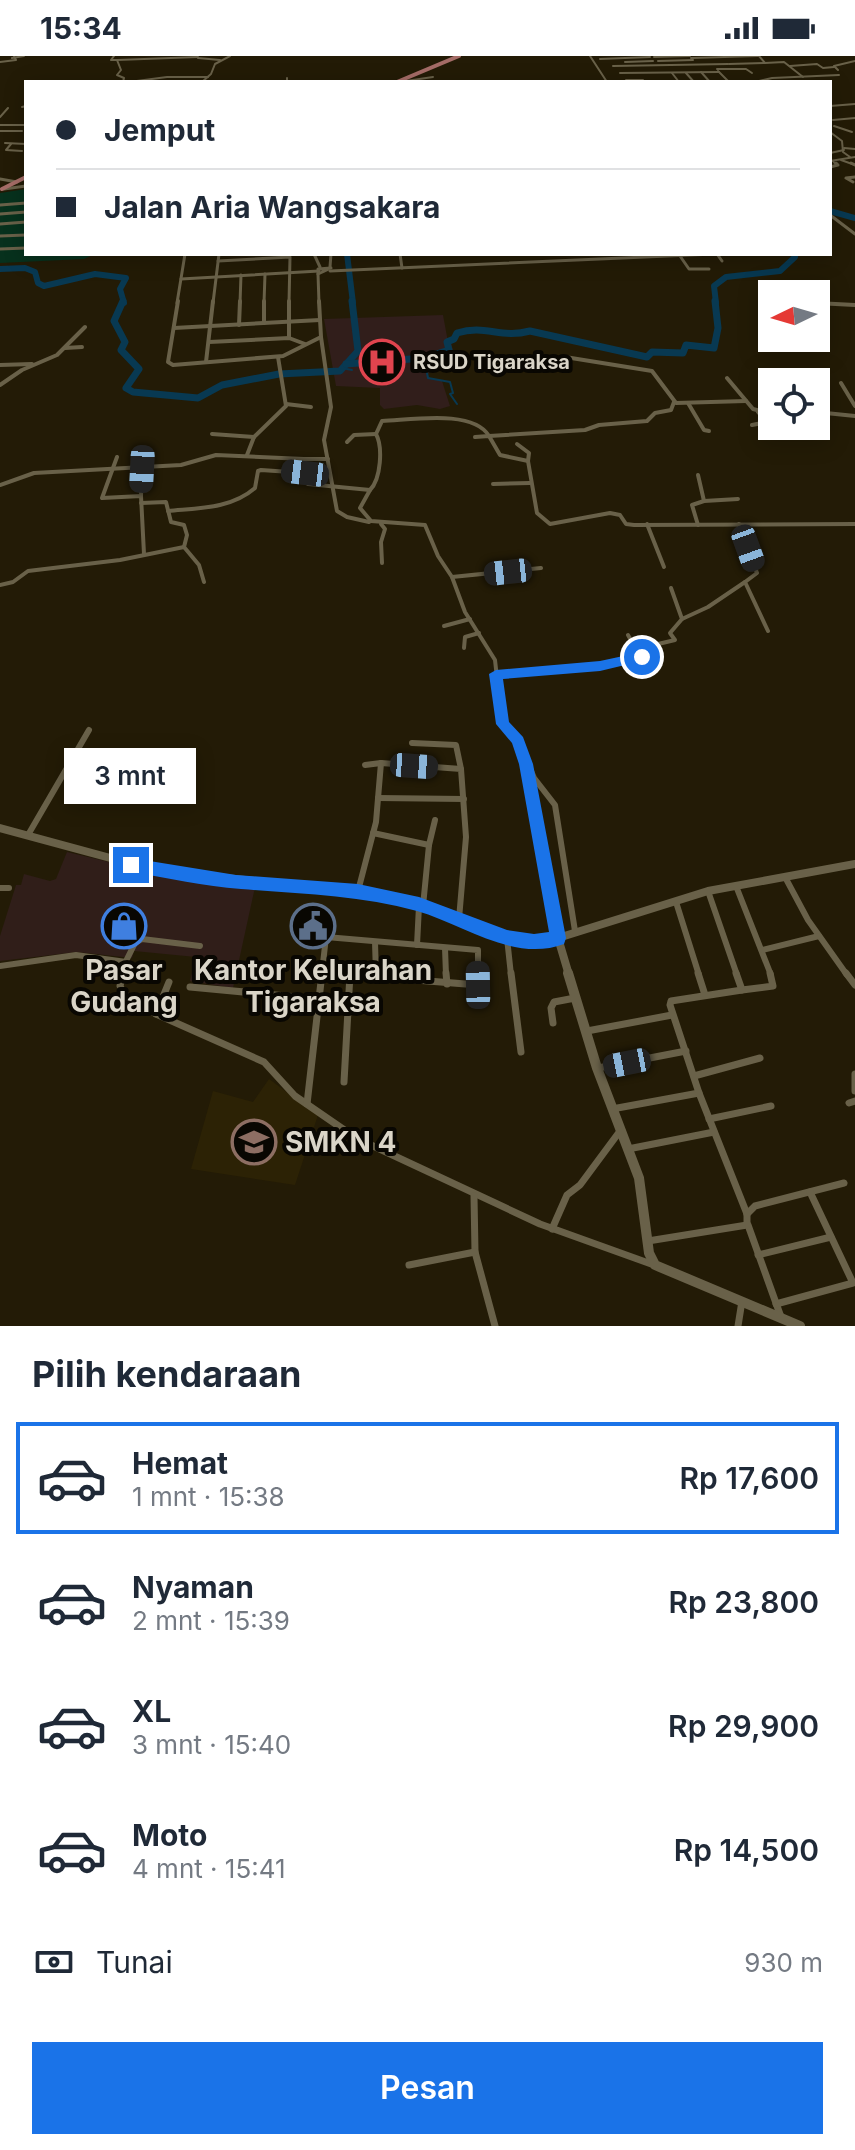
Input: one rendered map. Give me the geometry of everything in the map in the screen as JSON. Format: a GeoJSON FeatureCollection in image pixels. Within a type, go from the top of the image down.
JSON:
{"type":"FeatureCollection","features":[{"type":"Feature","properties":{"kind":"main road"},"geometry":{"type":"LineString","coordinates":[[402,80],[459,56]]}},
{"type":"Feature","properties":{"kind":"main road"},"geometry":{"type":"LineString","coordinates":[[2,190],[24,178]]}},
{"type":"Feature","properties":{"kind":"street"},"geometry":{"type":"LineString","coordinates":[[7,59],[24,56]]}},
{"type":"Feature","properties":{"kind":"street"},"geometry":{"type":"LineString","coordinates":[[114,56],[111,60],[197,57],[221,60],[230,56]]}},
{"type":"Feature","properties":{"kind":"street"},"geometry":{"type":"LineString","coordinates":[[590,56],[606,80]]}},
{"type":"Feature","properties":{"kind":"street"},"geometry":{"type":"LineString","coordinates":[[0,62],[15,57]]}},
{"type":"Feature","properties":{"kind":"street"},"geometry":{"type":"LineString","coordinates":[[600,59],[761,59],[781,62],[804,77]]}},
{"type":"Feature","properties":{"kind":"street"},"geometry":{"type":"LineString","coordinates":[[637,65],[654,59],[726,59],[735,64],[758,64],[772,78]]}},
{"type":"Feature","properties":{"kind":"street"},"geometry":{"type":"LineString","coordinates":[[758,64],[761,59]]}},
{"type":"Feature","properties":{"kind":"street"},"geometry":{"type":"LineString","coordinates":[[117,60],[121,70],[117,75],[124,80]]}},
{"type":"Feature","properties":{"kind":"street"},"geometry":{"type":"LineString","coordinates":[[205,80],[221,60]]}},
{"type":"Feature","properties":{"kind":"street"},"geometry":{"type":"LineString","coordinates":[[613,66],[620,60]]}},
{"type":"Feature","properties":{"kind":"street"},"geometry":{"type":"LineString","coordinates":[[604,62],[620,60],[649,67]]}},
{"type":"Feature","properties":{"kind":"street"},"geometry":{"type":"LineString","coordinates":[[691,60],[708,80]]}},
{"type":"Feature","properties":{"kind":"street"},"geometry":{"type":"LineString","coordinates":[[790,66],[817,64],[836,69],[855,61]]}},
{"type":"Feature","properties":{"kind":"street"},"geometry":{"type":"LineString","coordinates":[[747,69],[750,69],[749,64]]}},
{"type":"Feature","properties":{"kind":"street"},"geometry":{"type":"LineString","coordinates":[[843,64],[851,68]]}},
{"type":"Feature","properties":{"kind":"street"},"geometry":{"type":"LineString","coordinates":[[716,69],[727,80]]}},
{"type":"Feature","properties":{"kind":"street"},"geometry":{"type":"LineString","coordinates":[[732,69],[739,76]]}},
{"type":"Feature","properties":{"kind":"street"},"geometry":{"type":"LineString","coordinates":[[626,80],[620,73],[747,69],[752,73]]}},
{"type":"Feature","properties":{"kind":"street"},"geometry":{"type":"LineString","coordinates":[[671,72],[677,80]]}},
{"type":"Feature","properties":{"kind":"street"},"geometry":{"type":"LineString","coordinates":[[685,72],[692,80]]}},
{"type":"Feature","properties":{"kind":"street"},"geometry":{"type":"LineString","coordinates":[[638,73],[643,80]]}},
{"type":"Feature","properties":{"kind":"street"},"geometry":{"type":"LineString","coordinates":[[204,74],[210,76]]}},
{"type":"Feature","properties":{"kind":"street"},"geometry":{"type":"LineString","coordinates":[[761,80],[839,75]]}},
{"type":"Feature","properties":{"kind":"street"},"geometry":{"type":"LineString","coordinates":[[142,80],[210,76]]}},
{"type":"Feature","properties":{"kind":"street"},"geometry":{"type":"LineString","coordinates":[[411,80],[433,77]]}},
{"type":"Feature","properties":{"kind":"street"},"geometry":{"type":"LineString","coordinates":[[832,106],[855,106]]}},
{"type":"Feature","properties":{"kind":"street"},"geometry":{"type":"LineString","coordinates":[[0,117],[8,108]]}},
{"type":"Feature","properties":{"kind":"street"},"geometry":{"type":"LineString","coordinates":[[832,119],[855,118]]}},
{"type":"Feature","properties":{"kind":"street"},"geometry":{"type":"LineString","coordinates":[[0,127],[24,125]]}},
{"type":"Feature","properties":{"kind":"street"},"geometry":{"type":"LineString","coordinates":[[0,127],[22,131]]}},
{"type":"Feature","properties":{"kind":"street"},"geometry":{"type":"LineString","coordinates":[[18,136],[24,128]]}},
{"type":"Feature","properties":{"kind":"street"},"geometry":{"type":"LineString","coordinates":[[832,128],[852,132]]}},
{"type":"Feature","properties":{"kind":"street"},"geometry":{"type":"LineString","coordinates":[[832,129],[853,157]]}},
{"type":"Feature","properties":{"kind":"street"},"geometry":{"type":"LineString","coordinates":[[5,143],[24,144]]}},
{"type":"Feature","properties":{"kind":"street"},"geometry":{"type":"LineString","coordinates":[[11,144],[6,150],[24,152]]}},
{"type":"Feature","properties":{"kind":"street"},"geometry":{"type":"LineString","coordinates":[[832,152],[855,149]]}},
{"type":"Feature","properties":{"kind":"street"},"geometry":{"type":"LineString","coordinates":[[832,161],[853,157]]}},
{"type":"Feature","properties":{"kind":"street"},"geometry":{"type":"LineString","coordinates":[[840,160],[855,165]]}},
{"type":"Feature","properties":{"kind":"street"},"geometry":{"type":"LineString","coordinates":[[853,182],[846,178],[855,177]]}},
{"type":"Feature","properties":{"kind":"street"},"geometry":{"type":"LineString","coordinates":[[0,179],[17,182]]}},
{"type":"Feature","properties":{"kind":"street"},"geometry":{"type":"LineString","coordinates":[[2,190],[24,188]]}},
{"type":"Feature","properties":{"kind":"street"},"geometry":{"type":"LineString","coordinates":[[0,205],[24,203]]}},
{"type":"Feature","properties":{"kind":"street"},"geometry":{"type":"LineString","coordinates":[[0,214],[9,205]]}},
{"type":"Feature","properties":{"kind":"street"},"geometry":{"type":"LineString","coordinates":[[0,214],[24,213]]}},
{"type":"Feature","properties":{"kind":"street"},"geometry":{"type":"LineString","coordinates":[[832,217],[855,234]]}},
{"type":"Feature","properties":{"kind":"street"},"geometry":{"type":"LineString","coordinates":[[0,224],[24,222]]}},
{"type":"Feature","properties":{"kind":"street"},"geometry":{"type":"LineString","coordinates":[[0,236],[20,223]]}},
{"type":"Feature","properties":{"kind":"street"},"geometry":{"type":"LineString","coordinates":[[0,236],[24,235]]}},
{"type":"Feature","properties":{"kind":"street"},"geometry":{"type":"LineString","coordinates":[[0,249],[24,248]]}},
{"type":"Feature","properties":{"kind":"street"},"geometry":{"type":"LineString","coordinates":[[185,256],[169,364],[278,357],[321,337]]}},
{"type":"Feature","properties":{"kind":"street"},"geometry":{"type":"LineString","coordinates":[[206,362],[219,256]]}},
{"type":"Feature","properties":{"kind":"street"},"geometry":{"type":"LineString","coordinates":[[315,256],[319,270],[321,337],[328,371],[331,417],[324,440],[337,511],[347,517],[377,524],[425,525],[470,619],[495,660],[502,724],[518,741],[526,764],[558,938],[597,1068],[643,1195],[647,1242],[655,1265]]}},
{"type":"Feature","properties":{"kind":"street"},"geometry":{"type":"LineString","coordinates":[[330,269],[331,256]]}},
{"type":"Feature","properties":{"kind":"street"},"geometry":{"type":"LineString","coordinates":[[400,256],[402,268]]}},
{"type":"Feature","properties":{"kind":"street"},"geometry":{"type":"LineString","coordinates":[[217,275],[330,269],[350,271],[598,256]]}},
{"type":"Feature","properties":{"kind":"street"},"geometry":{"type":"LineString","coordinates":[[680,256],[689,269],[709,269]]}},
{"type":"Feature","properties":{"kind":"street"},"geometry":{"type":"LineString","coordinates":[[717,256],[722,261]]}},
{"type":"Feature","properties":{"kind":"street"},"geometry":{"type":"LineString","coordinates":[[218,261],[290,257],[289,338]]}},
{"type":"Feature","properties":{"kind":"street"},"geometry":{"type":"LineString","coordinates":[[182,278],[290,272]]}},
{"type":"Feature","properties":{"kind":"street"},"geometry":{"type":"LineString","coordinates":[[264,323],[265,274]]}},
{"type":"Feature","properties":{"kind":"street"},"geometry":{"type":"LineString","coordinates":[[239,325],[241,275]]}},
{"type":"Feature","properties":{"kind":"street"},"geometry":{"type":"LineString","coordinates":[[830,304],[855,305]]}},
{"type":"Feature","properties":{"kind":"street"},"geometry":{"type":"LineString","coordinates":[[174,328],[320,320]]}},
{"type":"Feature","properties":{"kind":"street"},"geometry":{"type":"LineString","coordinates":[[0,385],[65,348],[85,327]]}},
{"type":"Feature","properties":{"kind":"street"},"geometry":{"type":"LineString","coordinates":[[209,342],[289,338],[305,344]]}},
{"type":"Feature","properties":{"kind":"street"},"geometry":{"type":"LineString","coordinates":[[65,348],[82,347]]}},
{"type":"Feature","properties":{"kind":"street"},"geometry":{"type":"LineString","coordinates":[[278,357],[286,404]]}},
{"type":"Feature","properties":{"kind":"street"},"geometry":{"type":"LineString","coordinates":[[565,357],[654,372],[674,402]]}},
{"type":"Feature","properties":{"kind":"street"},"geometry":{"type":"LineString","coordinates":[[0,365],[37,363]]}},
{"type":"Feature","properties":{"kind":"street"},"geometry":{"type":"LineString","coordinates":[[727,378],[767,422],[752,425]]}},
{"type":"Feature","properties":{"kind":"street"},"geometry":{"type":"LineString","coordinates":[[841,383],[855,406]]}},
{"type":"Feature","properties":{"kind":"street"},"geometry":{"type":"LineString","coordinates":[[674,402],[746,401]]}},
{"type":"Feature","properties":{"kind":"street"},"geometry":{"type":"LineString","coordinates":[[475,437],[590,430],[599,425],[647,421],[655,413],[671,410],[674,402]]}},
{"type":"Feature","properties":{"kind":"street"},"geometry":{"type":"LineString","coordinates":[[688,403],[704,430],[709,431]]}},
{"type":"Feature","properties":{"kind":"street"},"geometry":{"type":"LineString","coordinates":[[286,404],[311,407]]}},
{"type":"Feature","properties":{"kind":"street"},"geometry":{"type":"LineString","coordinates":[[247,455],[254,437],[286,404]]}},
{"type":"Feature","properties":{"kind":"street"},"geometry":{"type":"LineString","coordinates":[[830,413],[855,416]]}},
{"type":"Feature","properties":{"kind":"street"},"geometry":{"type":"LineString","coordinates":[[382,563],[381,542],[385,529],[361,513],[360,508],[375,485],[380,448],[376,434],[382,421],[463,419],[483,426],[500,455],[528,461]]}},
{"type":"Feature","properties":{"kind":"street"},"geometry":{"type":"LineString","coordinates":[[212,434],[254,437]]}},
{"type":"Feature","properties":{"kind":"street"},"geometry":{"type":"LineString","coordinates":[[347,442],[354,435],[376,434]]}},
{"type":"Feature","properties":{"kind":"street"},"geometry":{"type":"LineString","coordinates":[[517,444],[527,450],[537,513],[544,522],[555,525],[610,513],[620,515],[627,525],[855,524]]}},
{"type":"Feature","properties":{"kind":"street"},"geometry":{"type":"LineString","coordinates":[[0,485],[34,473],[142,469],[181,465],[216,455],[328,459]]}},
{"type":"Feature","properties":{"kind":"street"},"geometry":{"type":"LineString","coordinates":[[117,457],[102,498],[141,496]]}},
{"type":"Feature","properties":{"kind":"street"},"geometry":{"type":"LineString","coordinates":[[304,459],[308,484],[370,490]]}},
{"type":"Feature","properties":{"kind":"street"},"geometry":{"type":"LineString","coordinates":[[142,469],[144,554]]}},
{"type":"Feature","properties":{"kind":"street"},"geometry":{"type":"LineString","coordinates":[[168,511],[221,505],[240,499],[255,488],[258,471],[261,470],[305,473]]}},
{"type":"Feature","properties":{"kind":"street"},"geometry":{"type":"LineString","coordinates":[[698,475],[704,501]]}},
{"type":"Feature","properties":{"kind":"street"},"geometry":{"type":"LineString","coordinates":[[493,484],[530,483]]}},
{"type":"Feature","properties":{"kind":"street"},"geometry":{"type":"LineString","coordinates":[[698,525],[692,505],[704,501],[738,499]]}},
{"type":"Feature","properties":{"kind":"street"},"geometry":{"type":"LineString","coordinates":[[141,503],[165,501],[172,524],[184,525],[187,535],[184,547]]}},
{"type":"Feature","properties":{"kind":"street"},"geometry":{"type":"LineString","coordinates":[[647,524],[664,567]]}},
{"type":"Feature","properties":{"kind":"street"},"geometry":{"type":"LineString","coordinates":[[637,649],[675,640],[670,633],[682,619],[715,605],[726,593],[757,573],[739,524]]}},
{"type":"Feature","properties":{"kind":"street"},"geometry":{"type":"LineString","coordinates":[[0,585],[13,582],[28,571],[106,562],[184,547]]}},
{"type":"Feature","properties":{"kind":"street"},"geometry":{"type":"LineString","coordinates":[[184,547],[199,565],[204,582]]}},
{"type":"Feature","properties":{"kind":"street"},"geometry":{"type":"LineString","coordinates":[[452,577],[541,568]]}},
{"type":"Feature","properties":{"kind":"street"},"geometry":{"type":"LineString","coordinates":[[745,582],[768,631]]}},
{"type":"Feature","properties":{"kind":"street"},"geometry":{"type":"LineString","coordinates":[[671,588],[682,619]]}},
{"type":"Feature","properties":{"kind":"street"},"geometry":{"type":"LineString","coordinates":[[444,626],[470,619]]}},
{"type":"Feature","properties":{"kind":"street"},"geometry":{"type":"LineString","coordinates":[[464,648],[465,637],[479,633]]}},
{"type":"Feature","properties":{"kind":"street"},"geometry":{"type":"LineString","coordinates":[[496,674],[621,663],[642,657],[628,635]]}},
{"type":"Feature","properties":{"kind":"street"},"geometry":{"type":"LineString","coordinates":[[28,835],[89,730]]}},
{"type":"Feature","properties":{"kind":"street"},"geometry":{"type":"LineString","coordinates":[[412,743],[456,745],[466,837],[459,920]]}},
{"type":"Feature","properties":{"kind":"street"},"geometry":{"type":"LineString","coordinates":[[358,891],[373,833],[381,763]]}},
{"type":"Feature","properties":{"kind":"street"},"geometry":{"type":"LineString","coordinates":[[365,765],[381,763],[461,769]]}},
{"type":"Feature","properties":{"kind":"street"},"geometry":{"type":"LineString","coordinates":[[526,764],[555,805],[575,931]]}},
{"type":"Feature","properties":{"kind":"street"},"geometry":{"type":"LineString","coordinates":[[378,798],[464,799]]}},
{"type":"Feature","properties":{"kind":"street"},"geometry":{"type":"LineString","coordinates":[[417,945],[435,820]]}},
{"type":"Feature","properties":{"kind":"street"},"geometry":{"type":"LineString","coordinates":[[0,828],[162,872],[358,891],[421,905],[507,938],[534,941],[558,938],[708,891],[855,864]]}},
{"type":"Feature","properties":{"kind":"street"},"geometry":{"type":"LineString","coordinates":[[373,833],[429,845]]}},
{"type":"Feature","properties":{"kind":"street"},"geometry":{"type":"LineString","coordinates":[[785,876],[819,936],[855,985]]}},
{"type":"Feature","properties":{"kind":"street"},"geometry":{"type":"LineString","coordinates":[[736,885],[774,985],[671,1001],[672,1015],[747,1214],[747,1225],[781,1318]]}},
{"type":"Feature","properties":{"kind":"street"},"geometry":{"type":"LineString","coordinates":[[0,888],[9,888]]}},
{"type":"Feature","properties":{"kind":"street"},"geometry":{"type":"LineString","coordinates":[[708,891],[742,990]]}},
{"type":"Feature","properties":{"kind":"street"},"geometry":{"type":"LineString","coordinates":[[676,901],[705,995]]}},
{"type":"Feature","properties":{"kind":"street"},"geometry":{"type":"LineString","coordinates":[[762,950],[819,936]]}},
{"type":"Feature","properties":{"kind":"street"},"geometry":{"type":"LineString","coordinates":[[307,1105],[321,972],[326,937],[478,950],[478,985],[321,972]]}},
{"type":"Feature","properties":{"kind":"street"},"geometry":{"type":"LineString","coordinates":[[507,938],[521,1052]]}},
{"type":"Feature","properties":{"kind":"street"},"geometry":{"type":"LineString","coordinates":[[200,946],[142,939],[135,943],[126,962],[121,991],[156,1014],[264,1062],[307,1105],[356,1138],[474,1196],[552,1229],[655,1265],[800,1326]]}},
{"type":"Feature","properties":{"kind":"street"},"geometry":{"type":"LineString","coordinates":[[375,942],[376,976]]}},
{"type":"Feature","properties":{"kind":"street"},"geometry":{"type":"LineString","coordinates":[[445,948],[447,984]]}},
{"type":"Feature","properties":{"kind":"street"},"geometry":{"type":"LineString","coordinates":[[0,966],[76,955],[126,962]]}},
{"type":"Feature","properties":{"kind":"street"},"geometry":{"type":"LineString","coordinates":[[344,1082],[350,974]]}},
{"type":"Feature","properties":{"kind":"street"},"geometry":{"type":"LineString","coordinates":[[156,1014],[169,982]]}},
{"type":"Feature","properties":{"kind":"street"},"geometry":{"type":"LineString","coordinates":[[190,987],[319,999]]}},
{"type":"Feature","properties":{"kind":"street"},"geometry":{"type":"LineString","coordinates":[[553,1023],[551,1008],[554,1002],[576,998]]}},
{"type":"Feature","properties":{"kind":"street"},"geometry":{"type":"LineString","coordinates":[[587,1031],[672,1015]]}},
{"type":"Feature","properties":{"kind":"street"},"geometry":{"type":"LineString","coordinates":[[597,1068],[686,1051]]}},
{"type":"Feature","properties":{"kind":"street"},"geometry":{"type":"LineString","coordinates":[[694,1076],[760,1058]]}},
{"type":"Feature","properties":{"kind":"street"},"geometry":{"type":"LineString","coordinates":[[855,1074],[855,1091]]}},
{"type":"Feature","properties":{"kind":"street"},"geometry":{"type":"LineString","coordinates":[[611,1109],[699,1093]]}},
{"type":"Feature","properties":{"kind":"street"},"geometry":{"type":"LineString","coordinates":[[709,1119],[771,1106]]}},
{"type":"Feature","properties":{"kind":"street"},"geometry":{"type":"LineString","coordinates":[[552,1229],[567,1195],[580,1185],[620,1131]]}},
{"type":"Feature","properties":{"kind":"street"},"geometry":{"type":"LineString","coordinates":[[627,1149],[714,1132]]}},
{"type":"Feature","properties":{"kind":"street"},"geometry":{"type":"LineString","coordinates":[[747,1214],[755,1206],[844,1183]]}},
{"type":"Feature","properties":{"kind":"street"},"geometry":{"type":"LineString","coordinates":[[776,1304],[853,1284],[810,1192]]}},
{"type":"Feature","properties":{"kind":"street"},"geometry":{"type":"LineString","coordinates":[[474,1196],[475,1252],[495,1326]]}},
{"type":"Feature","properties":{"kind":"street"},"geometry":{"type":"LineString","coordinates":[[647,1242],[747,1225]]}},
{"type":"Feature","properties":{"kind":"street"},"geometry":{"type":"LineString","coordinates":[[758,1255],[831,1237]]}},
{"type":"Feature","properties":{"kind":"street"},"geometry":{"type":"LineString","coordinates":[[409,1265],[475,1252]]}},
{"type":"Feature","properties":{"kind":"street"},"geometry":{"type":"LineString","coordinates":[[738,1326],[742,1300]]}},
{"type":"Feature","properties":{"kind":"shaded area","name":"RSUD Tigaraksa"},"geometry":{"type":"Polygon","coordinates":[[[443,315],[448,342],[453,350],[435,358],[428,375],[442,381],[450,406],[440,409],[417,405],[384,409],[380,405],[380,388],[336,386],[324,319],[443,315]]]}},
{"type":"Feature","properties":{"kind":"shaded area","name":"Pasar Gudang"},"geometry":{"type":"Polygon","coordinates":[[[67,852],[160,874],[255,887],[233,988],[190,981],[196,957],[134,951],[132,958],[77,952],[0,961],[0,936],[16,885],[21,885],[24,874],[50,881],[56,879],[67,852]]]}},
{"type":"Feature","properties":{"kind":"shaded area","name":"SMKN 4"},"geometry":{"type":"Polygon","coordinates":[[[269,1079],[318,1115],[295,1185],[191,1169],[213,1091],[253,1102],[269,1079]]]}},
{"type":"Feature","properties":{"kind":"green space"},"geometry":{"type":"Polygon","coordinates":[[[24,189],[24,256],[91,256],[84,259],[0,263],[0,193],[24,189]]]}},
{"type":"Feature","properties":{"kind":"waterway"},"geometry":{"type":"LineString","coordinates":[[832,212],[855,218]]}},
{"type":"Feature","properties":{"kind":"waterway"},"geometry":{"type":"LineString","coordinates":[[347,256],[353,303]]}},
{"type":"Feature","properties":{"kind":"waterway"},"geometry":{"type":"LineString","coordinates":[[716,303],[714,286],[726,277],[780,271],[795,256]]}},
{"type":"Feature","properties":{"kind":"waterway"},"geometry":{"type":"LineString","coordinates":[[0,269],[25,268],[35,272],[38,283],[44,286],[95,274],[126,278],[120,289],[124,303]]}},
{"type":"Feature","properties":{"kind":"waterway"},"geometry":{"type":"LineString","coordinates":[[123,301],[114,321],[125,342],[121,350],[139,369],[126,388],[133,392],[198,398],[222,385],[279,374],[340,371],[346,364]]}},
{"type":"Feature","properties":{"kind":"waterway"},"geometry":{"type":"LineString","coordinates":[[346,364],[358,351],[352,301]]}},
{"type":"Feature","properties":{"kind":"waterway"},"geometry":{"type":"LineString","coordinates":[[421,359],[449,350],[447,342],[454,339],[457,333],[476,330],[530,331],[647,357],[652,352],[683,353],[686,345],[714,348],[718,328],[715,301]]}},
{"type":"Feature","properties":{"kind":"waterway"},"geometry":{"type":"LineString","coordinates":[[424,358],[428,378],[450,382],[453,393],[450,394],[457,404]]}},
{"type":"Feature","properties":{"kind":"waterway"},"geometry":{"type":"LineString","coordinates":[[346,364],[411,359]]}},
{"type":"Feature","properties":{"kind":"waterway"},"geometry":{"type":"LineString","coordinates":[[342,368],[352,370]]}},
{"type":"Feature","properties":{"kind":"place","name":"RSUD Tigaraksa"},"geometry":{"type":"Point","coordinates":[382,362]}},
{"type":"Feature","properties":{"kind":"place","name":"Pasar Gudang"},"geometry":{"type":"Point","coordinates":[124,926]}},
{"type":"Feature","properties":{"kind":"place","name":"Kantor Kelurahan Tigaraksa"},"geometry":{"type":"Point","coordinates":[313,926]}},
{"type":"Feature","properties":{"kind":"place","name":"SMKN 4"},"geometry":{"type":"Point","coordinates":[254,1142]}},
{"type":"Feature","properties":{"kind":"route"},"geometry":{"type":"LineString","coordinates":[[131,865],[236,882],[390,896],[507,938],[546,941],[558,938],[526,764],[518,741],[502,724],[496,674],[590,664],[600,666],[642,657]]}}]}
